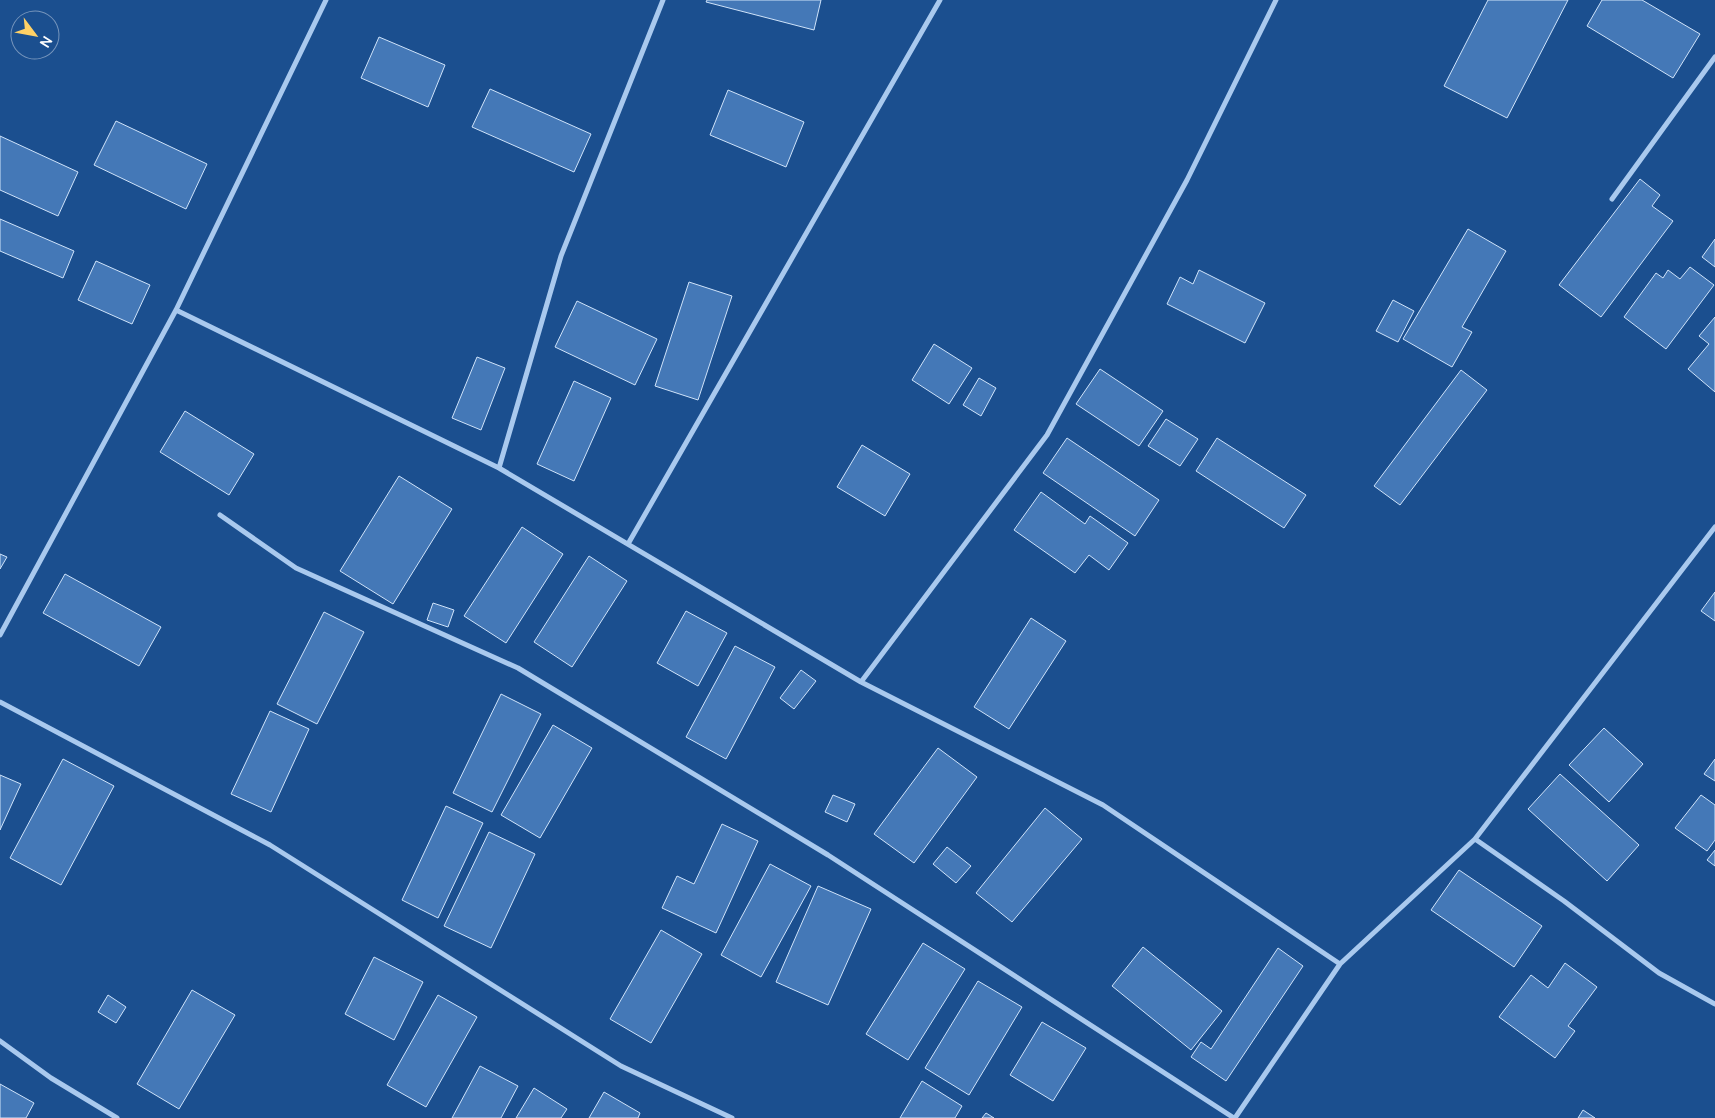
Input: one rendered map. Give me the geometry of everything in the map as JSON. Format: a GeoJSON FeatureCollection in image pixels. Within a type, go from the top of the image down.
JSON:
{"type":"FeatureCollection","features":[{"type":"Feature","properties":{"kind":"street"},"geometry":{"type":"LineString","coordinates":[[0,635],[176,310],[326,0]]}},
{"type":"Feature","properties":{"kind":"street"},"geometry":{"type":"LineString","coordinates":[[499,468],[561,256],[663,0]]}},
{"type":"Feature","properties":{"kind":"street"},"geometry":{"type":"LineString","coordinates":[[628,544],[940,0]]}},
{"type":"Feature","properties":{"kind":"street"},"geometry":{"type":"LineString","coordinates":[[860,682],[1047,435],[1187,180],[1276,0]]}},
{"type":"Feature","properties":{"kind":"street"},"geometry":{"type":"LineString","coordinates":[[1612,199],[1715,57]]}},
{"type":"Feature","properties":{"kind":"street"},"geometry":{"type":"LineString","coordinates":[[176,310],[499,468],[860,682],[1103,804],[1340,964]]}},
{"type":"Feature","properties":{"kind":"street"},"geometry":{"type":"LineString","coordinates":[[220,515],[296,568],[518,668],[828,855],[1234,1118],[1340,964],[1475,839],[1715,527]]}},
{"type":"Feature","properties":{"kind":"street"},"geometry":{"type":"LineString","coordinates":[[0,702],[270,845],[621,1066],[732,1118]]}},
{"type":"Feature","properties":{"kind":"street"},"geometry":{"type":"LineString","coordinates":[[1475,839],[1659,973],[1715,1004]]}},
{"type":"Feature","properties":{"kind":"street"},"geometry":{"type":"LineString","coordinates":[[0,1041],[51,1078],[117,1118]]}},
{"type":"Feature","properties":{"kind":"building"},"geometry":{"type":"Polygon","coordinates":[[[707,0],[821,0],[814,30],[706,2],[707,0]]]}},
{"type":"Feature","properties":{"kind":"building"},"geometry":{"type":"Polygon","coordinates":[[[1488,0],[1568,0],[1507,118],[1444,86],[1488,0]]]}},
{"type":"Feature","properties":{"kind":"building"},"geometry":{"type":"Polygon","coordinates":[[[1602,0],[1642,0],[1700,34],[1673,78],[1587,26],[1602,0]]]}},
{"type":"Feature","properties":{"kind":"building"},"geometry":{"type":"Polygon","coordinates":[[[379,37],[445,65],[428,107],[361,78],[379,37]]]}},
{"type":"Feature","properties":{"kind":"building"},"geometry":{"type":"Polygon","coordinates":[[[490,89],[591,134],[574,172],[472,127],[490,89]]]}},
{"type":"Feature","properties":{"kind":"building"},"geometry":{"type":"Polygon","coordinates":[[[728,90],[804,122],[786,167],[710,135],[728,90]]]}},
{"type":"Feature","properties":{"kind":"building"},"geometry":{"type":"Polygon","coordinates":[[[116,121],[207,164],[186,209],[94,165],[116,121]]]}},
{"type":"Feature","properties":{"kind":"building"},"geometry":{"type":"Polygon","coordinates":[[[0,136],[78,172],[58,216],[0,190],[0,136]]]}},
{"type":"Feature","properties":{"kind":"building"},"geometry":{"type":"Polygon","coordinates":[[[1640,179],[1660,195],[1652,206],[1673,221],[1601,317],[1559,285],[1640,179]]]}},
{"type":"Feature","properties":{"kind":"building"},"geometry":{"type":"Polygon","coordinates":[[[0,219],[74,251],[63,278],[0,251],[0,219]]]}},
{"type":"Feature","properties":{"kind":"building"},"geometry":{"type":"Polygon","coordinates":[[[1468,229],[1506,251],[1462,327],[1472,332],[1452,367],[1403,339],[1468,229]]]}},
{"type":"Feature","properties":{"kind":"building"},"geometry":{"type":"Polygon","coordinates":[[[1715,239],[1715,267],[1702,257],[1715,239]]]}},
{"type":"Feature","properties":{"kind":"building"},"geometry":{"type":"Polygon","coordinates":[[[96,261],[150,285],[132,324],[78,300],[96,261]]]}},
{"type":"Feature","properties":{"kind":"building"},"geometry":{"type":"Polygon","coordinates":[[[1690,267],[1714,285],[1666,349],[1624,317],[1656,273],[1663,278],[1668,270],[1680,279],[1690,267]]]}},
{"type":"Feature","properties":{"kind":"building"},"geometry":{"type":"Polygon","coordinates":[[[1199,270],[1265,303],[1245,343],[1167,304],[1180,277],[1193,284],[1199,270]]]}},
{"type":"Feature","properties":{"kind":"building"},"geometry":{"type":"Polygon","coordinates":[[[689,282],[732,296],[698,400],[655,386],[689,282]]]}},
{"type":"Feature","properties":{"kind":"building"},"geometry":{"type":"Polygon","coordinates":[[[1393,300],[1414,311],[1398,342],[1376,331],[1393,300]]]}},
{"type":"Feature","properties":{"kind":"building"},"geometry":{"type":"Polygon","coordinates":[[[577,301],[657,339],[635,385],[555,347],[577,301]]]}},
{"type":"Feature","properties":{"kind":"building"},"geometry":{"type":"Polygon","coordinates":[[[1715,317],[1715,392],[1688,369],[1709,344],[1699,336],[1715,317]]]}},
{"type":"Feature","properties":{"kind":"building"},"geometry":{"type":"Polygon","coordinates":[[[934,344],[972,368],[949,404],[912,380],[934,344]]]}},
{"type":"Feature","properties":{"kind":"building"},"geometry":{"type":"Polygon","coordinates":[[[477,357],[505,368],[481,430],[452,418],[477,357]]]}},
{"type":"Feature","properties":{"kind":"building"},"geometry":{"type":"Polygon","coordinates":[[[1100,369],[1163,411],[1139,446],[1076,404],[1100,369]]]}},
{"type":"Feature","properties":{"kind":"building"},"geometry":{"type":"Polygon","coordinates":[[[1461,370],[1487,390],[1400,505],[1374,486],[1461,370]]]}},
{"type":"Feature","properties":{"kind":"building"},"geometry":{"type":"Polygon","coordinates":[[[979,378],[996,388],[981,416],[963,405],[979,378]]]}},
{"type":"Feature","properties":{"kind":"building"},"geometry":{"type":"Polygon","coordinates":[[[574,381],[611,398],[574,481],[537,464],[574,381]]]}},
{"type":"Feature","properties":{"kind":"building"},"geometry":{"type":"Polygon","coordinates":[[[185,411],[254,454],[229,495],[160,452],[185,411]]]}},
{"type":"Feature","properties":{"kind":"building"},"geometry":{"type":"Polygon","coordinates":[[[1166,419],[1198,439],[1180,466],[1148,446],[1166,419]]]}},
{"type":"Feature","properties":{"kind":"building"},"geometry":{"type":"Polygon","coordinates":[[[1067,438],[1159,500],[1135,536],[1043,473],[1067,438]]]}},
{"type":"Feature","properties":{"kind":"building"},"geometry":{"type":"Polygon","coordinates":[[[1217,438],[1306,495],[1284,528],[1196,471],[1217,438]]]}},
{"type":"Feature","properties":{"kind":"building"},"geometry":{"type":"Polygon","coordinates":[[[862,445],[910,474],[885,516],[837,487],[862,445]]]}},
{"type":"Feature","properties":{"kind":"building"},"geometry":{"type":"Polygon","coordinates":[[[399,476],[452,509],[393,604],[340,571],[399,476]]]}},
{"type":"Feature","properties":{"kind":"building"},"geometry":{"type":"Polygon","coordinates":[[[1041,492],[1085,524],[1090,516],[1128,543],[1109,570],[1089,555],[1075,573],[1014,530],[1041,492]]]}},
{"type":"Feature","properties":{"kind":"building"},"geometry":{"type":"Polygon","coordinates":[[[522,527],[563,554],[506,643],[464,616],[522,527]]]}},
{"type":"Feature","properties":{"kind":"building"},"geometry":{"type":"Polygon","coordinates":[[[0,554],[7,557],[0,569],[0,554]]]}},
{"type":"Feature","properties":{"kind":"building"},"geometry":{"type":"Polygon","coordinates":[[[589,556],[627,581],[572,667],[534,642],[589,556]]]}},
{"type":"Feature","properties":{"kind":"building"},"geometry":{"type":"Polygon","coordinates":[[[65,574],[161,627],[139,666],[43,613],[65,574]]]}},
{"type":"Feature","properties":{"kind":"building"},"geometry":{"type":"Polygon","coordinates":[[[1715,592],[1715,621],[1701,611],[1715,592]]]}},
{"type":"Feature","properties":{"kind":"building"},"geometry":{"type":"Polygon","coordinates":[[[433,603],[454,610],[448,627],[427,620],[433,603]]]}},
{"type":"Feature","properties":{"kind":"building"},"geometry":{"type":"Polygon","coordinates":[[[686,611],[727,633],[698,686],[657,663],[686,611]]]}},
{"type":"Feature","properties":{"kind":"building"},"geometry":{"type":"Polygon","coordinates":[[[324,612],[364,632],[317,724],[277,704],[324,612]]]}},
{"type":"Feature","properties":{"kind":"building"},"geometry":{"type":"Polygon","coordinates":[[[1031,618],[1066,641],[1009,729],[974,707],[1031,618]]]}},
{"type":"Feature","properties":{"kind":"building"},"geometry":{"type":"Polygon","coordinates":[[[735,646],[775,667],[726,759],[686,737],[735,646]]]}},
{"type":"Feature","properties":{"kind":"building"},"geometry":{"type":"Polygon","coordinates":[[[801,670],[816,681],[794,709],[780,698],[801,670]]]}},
{"type":"Feature","properties":{"kind":"building"},"geometry":{"type":"Polygon","coordinates":[[[501,694],[541,714],[492,812],[453,793],[501,694]]]}},
{"type":"Feature","properties":{"kind":"building"},"geometry":{"type":"Polygon","coordinates":[[[270,711],[309,729],[271,812],[231,794],[270,711]]]}},
{"type":"Feature","properties":{"kind":"building"},"geometry":{"type":"Polygon","coordinates":[[[553,725],[592,748],[540,838],[501,815],[553,725]]]}},
{"type":"Feature","properties":{"kind":"building"},"geometry":{"type":"Polygon","coordinates":[[[1604,728],[1643,764],[1609,802],[1569,765],[1604,728]]]}},
{"type":"Feature","properties":{"kind":"building"},"geometry":{"type":"Polygon","coordinates":[[[938,748],[977,777],[914,863],[874,834],[938,748]]]}},
{"type":"Feature","properties":{"kind":"building"},"geometry":{"type":"Polygon","coordinates":[[[63,759],[114,786],[61,885],[10,858],[63,759]]]}},
{"type":"Feature","properties":{"kind":"building"},"geometry":{"type":"Polygon","coordinates":[[[1715,759],[1715,781],[1704,774],[1715,759]]]}},
{"type":"Feature","properties":{"kind":"building"},"geometry":{"type":"Polygon","coordinates":[[[1560,774],[1639,845],[1607,881],[1528,809],[1560,774]]]}},
{"type":"Feature","properties":{"kind":"building"},"geometry":{"type":"Polygon","coordinates":[[[0,775],[21,784],[0,830],[0,775]]]}},
{"type":"Feature","properties":{"kind":"building"},"geometry":{"type":"Polygon","coordinates":[[[833,795],[855,804],[847,822],[825,812],[833,795]]]}},
{"type":"Feature","properties":{"kind":"building"},"geometry":{"type":"Polygon","coordinates":[[[1701,795],[1715,805],[1715,840],[1707,851],[1675,828],[1701,795]]]}},
{"type":"Feature","properties":{"kind":"building"},"geometry":{"type":"Polygon","coordinates":[[[446,806],[483,823],[438,918],[402,900],[446,806]]]}},
{"type":"Feature","properties":{"kind":"building"},"geometry":{"type":"Polygon","coordinates":[[[1045,808],[1082,839],[1012,922],[976,893],[1045,808]]]}},
{"type":"Feature","properties":{"kind":"building"},"geometry":{"type":"Polygon","coordinates":[[[722,824],[758,841],[716,933],[662,908],[677,876],[694,884],[722,824]]]}},
{"type":"Feature","properties":{"kind":"building"},"geometry":{"type":"Polygon","coordinates":[[[489,832],[535,854],[491,948],[444,926],[489,832]]]}},
{"type":"Feature","properties":{"kind":"building"},"geometry":{"type":"Polygon","coordinates":[[[947,847],[971,866],[956,883],[933,864],[947,847]]]}},
{"type":"Feature","properties":{"kind":"building"},"geometry":{"type":"Polygon","coordinates":[[[1715,850],[1715,866],[1707,860],[1715,850]]]}},
{"type":"Feature","properties":{"kind":"building"},"geometry":{"type":"Polygon","coordinates":[[[770,864],[811,886],[761,977],[721,955],[770,864]]]}},
{"type":"Feature","properties":{"kind":"building"},"geometry":{"type":"Polygon","coordinates":[[[1459,870],[1542,926],[1514,967],[1431,910],[1459,870]]]}},
{"type":"Feature","properties":{"kind":"building"},"geometry":{"type":"Polygon","coordinates":[[[818,886],[871,909],[828,1005],[776,982],[818,886]]]}},
{"type":"Feature","properties":{"kind":"building"},"geometry":{"type":"Polygon","coordinates":[[[661,930],[702,954],[651,1043],[610,1019],[661,930]]]}},
{"type":"Feature","properties":{"kind":"building"},"geometry":{"type":"Polygon","coordinates":[[[923,943],[965,969],[908,1060],[866,1034],[923,943]]]}},
{"type":"Feature","properties":{"kind":"building"},"geometry":{"type":"Polygon","coordinates":[[[1143,947],[1222,1011],[1191,1050],[1112,986],[1143,947]]]}},
{"type":"Feature","properties":{"kind":"building"},"geometry":{"type":"Polygon","coordinates":[[[1278,948],[1303,966],[1226,1081],[1191,1057],[1201,1042],[1211,1049],[1278,948]]]}},
{"type":"Feature","properties":{"kind":"building"},"geometry":{"type":"Polygon","coordinates":[[[374,957],[423,982],[394,1040],[345,1014],[374,957]]]}},
{"type":"Feature","properties":{"kind":"building"},"geometry":{"type":"Polygon","coordinates":[[[1565,963],[1597,987],[1568,1026],[1575,1031],[1555,1058],[1499,1017],[1531,975],[1548,988],[1565,963]]]}},
{"type":"Feature","properties":{"kind":"building"},"geometry":{"type":"Polygon","coordinates":[[[978,981],[1022,1007],[969,1095],[925,1068],[978,981]]]}},
{"type":"Feature","properties":{"kind":"building"},"geometry":{"type":"Polygon","coordinates":[[[192,990],[235,1015],[179,1109],[137,1084],[192,990]]]}},
{"type":"Feature","properties":{"kind":"building"},"geometry":{"type":"Polygon","coordinates":[[[108,995],[126,1007],[116,1023],[98,1012],[108,995]]]}},
{"type":"Feature","properties":{"kind":"building"},"geometry":{"type":"Polygon","coordinates":[[[438,995],[477,1017],[426,1107],[387,1085],[438,995]]]}},
{"type":"Feature","properties":{"kind":"building"},"geometry":{"type":"Polygon","coordinates":[[[1042,1022],[1086,1048],[1053,1101],[1010,1075],[1042,1022]]]}},
{"type":"Feature","properties":{"kind":"building"},"geometry":{"type":"Polygon","coordinates":[[[480,1066],[518,1086],[501,1118],[452,1118],[480,1066]]]}},
{"type":"Feature","properties":{"kind":"building"},"geometry":{"type":"Polygon","coordinates":[[[922,1081],[962,1106],[955,1118],[900,1118],[922,1081]]]}},
{"type":"Feature","properties":{"kind":"building"},"geometry":{"type":"Polygon","coordinates":[[[0,1084],[34,1103],[26,1118],[0,1118],[0,1084]]]}},
{"type":"Feature","properties":{"kind":"building"},"geometry":{"type":"Polygon","coordinates":[[[534,1088],[567,1109],[561,1118],[516,1118],[534,1088]]]}},
{"type":"Feature","properties":{"kind":"building"},"geometry":{"type":"Polygon","coordinates":[[[604,1092],[640,1113],[638,1118],[589,1118],[604,1092]]]}},
{"type":"Feature","properties":{"kind":"building"},"geometry":{"type":"Polygon","coordinates":[[[1583,1110],[1595,1118],[1578,1118],[1583,1110]]]}},
{"type":"Feature","properties":{"kind":"building"},"geometry":{"type":"Polygon","coordinates":[[[986,1113],[994,1118],[982,1118],[986,1113]]]}}]}
